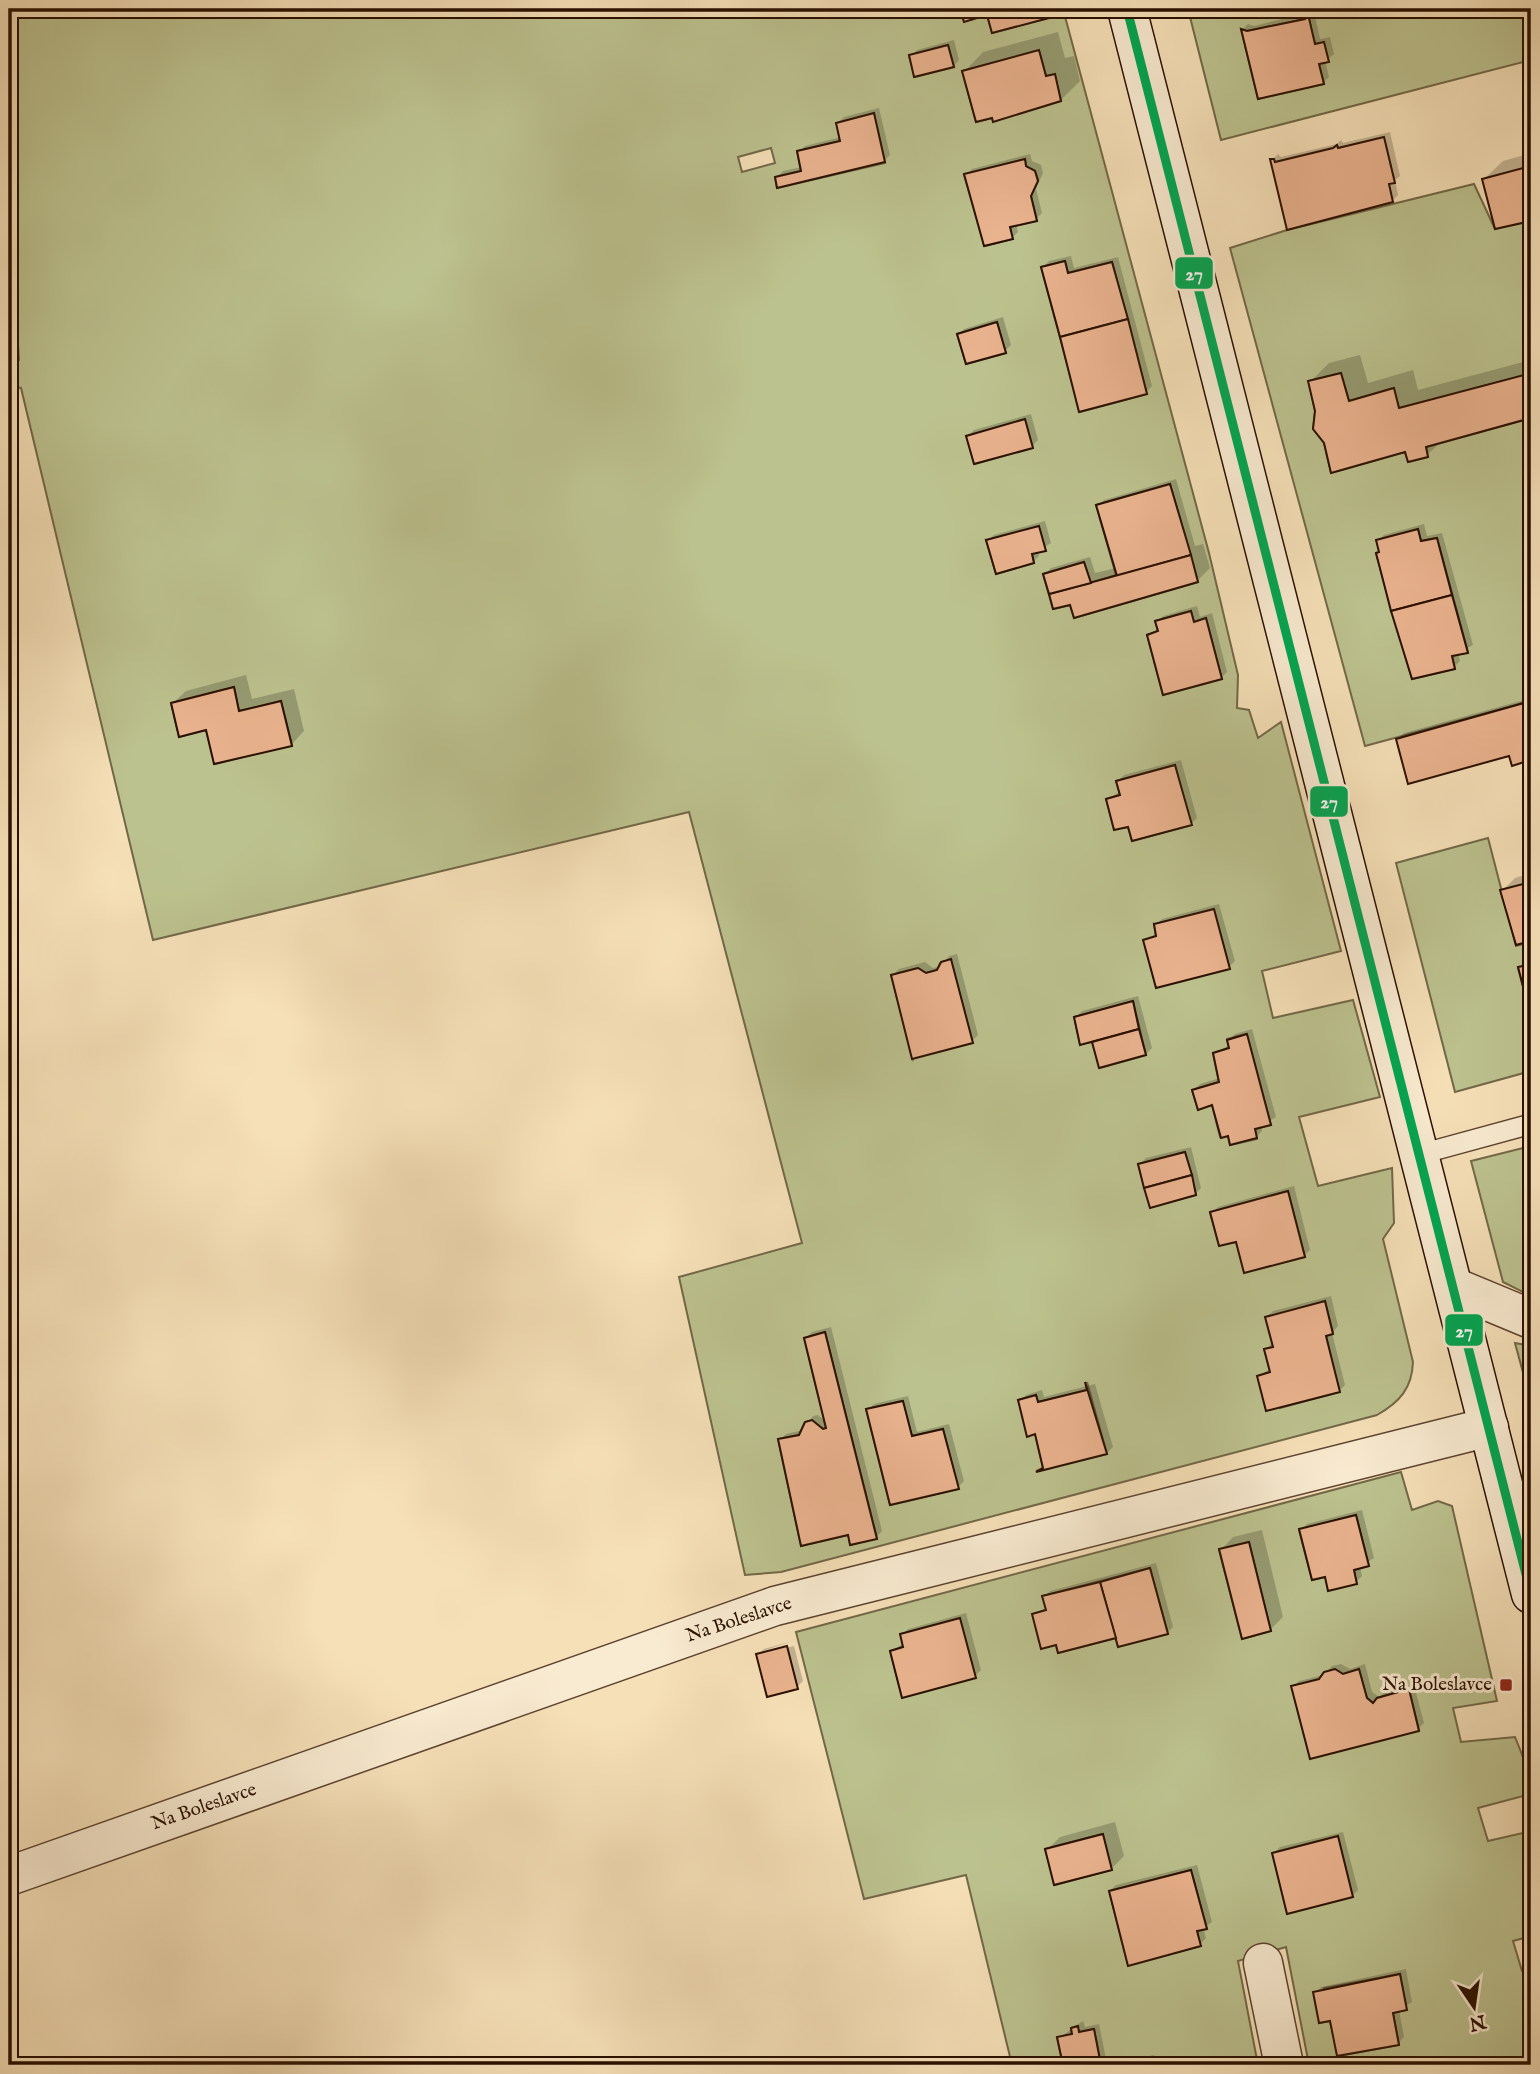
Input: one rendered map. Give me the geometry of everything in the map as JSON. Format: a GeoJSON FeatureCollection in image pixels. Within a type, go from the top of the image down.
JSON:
{"type":"FeatureCollection","features":[{"type":"Feature","properties":{"kind":"street"},"geometry":{"type":"LineString","coordinates":[[1127,9],[1531,1594]]}},
{"type":"Feature","properties":{"kind":"street"},"geometry":{"type":"LineString","coordinates":[[1454,1287],[1531,1319]]}},
{"type":"Feature","properties":{"kind":"street","name":"Na Boleslavce"},"geometry":{"type":"LineString","coordinates":[[9,1876],[775,1606],[1489,1427]]}},
{"type":"Feature","properties":{"kind":"street"},"geometry":{"type":"LineString","coordinates":[[1263,1962],[1284,2065]]}},
{"type":"Feature","properties":{"kind":"lane"},"geometry":{"type":"LineString","coordinates":[[1421,1154],[1531,1124]]}},
{"type":"Feature","properties":{"kind":"green space"},"geometry":{"type":"Polygon","coordinates":[[[9,9],[960,9],[964,21],[987,15],[992,33],[1048,18],[1046,9],[1063,9],[1209,553],[1238,675],[1237,708],[1249,710],[1258,738],[1281,722],[1341,951],[1262,971],[1273,1018],[1353,1000],[1380,1097],[1299,1117],[1318,1186],[1392,1168],[1394,1223],[1383,1239],[1413,1362],[1407,1387],[1398,1399],[1377,1415],[781,1572],[745,1575],[679,1277],[802,1243],[689,812],[153,940],[21,388],[9,386],[9,271],[19,361],[9,198],[9,9]],[[948,45],[909,56],[915,77],[954,67],[948,45]],[[1039,51],[962,71],[976,122],[992,118],[993,121],[1061,101],[1055,75],[1046,76],[1039,51]],[[874,114],[837,123],[840,141],[797,151],[801,171],[775,177],[777,188],[885,163],[874,114]],[[771,148],[738,157],[742,172],[775,163],[771,148]],[[1025,159],[964,175],[985,246],[1012,239],[1010,227],[1037,221],[1031,196],[1038,180],[1035,171],[1026,166],[1025,159]],[[1065,261],[1041,267],[1080,412],[1147,394],[1112,262],[1068,273],[1065,261]],[[997,322],[957,334],[966,364],[1006,353],[997,322]],[[967,436],[975,464],[1032,448],[967,436]],[[1170,484],[1096,505],[1116,575],[1091,583],[1084,562],[1043,574],[1053,609],[1070,605],[1074,618],[1198,582],[1170,484]],[[986,540],[996,574],[1034,563],[1032,554],[986,540]],[[1191,611],[1155,621],[1158,631],[1147,635],[1163,695],[1222,679],[1206,618],[1194,622],[1191,611]],[[234,687],[171,703],[179,737],[206,730],[215,764],[292,745],[281,701],[239,711],[234,687]],[[1175,765],[1116,781],[1120,795],[1106,799],[1114,829],[1128,827],[1132,841],[1191,825],[1175,765]],[[1154,924],[1156,936],[1230,969],[1154,924]],[[951,960],[941,962],[937,970],[926,973],[918,968],[891,975],[913,1059],[951,960]],[[1133,1001],[1074,1017],[1080,1044],[1092,1042],[1100,1068],[1146,1055],[1133,1001]],[[1246,1034],[1227,1039],[1229,1048],[1213,1053],[1219,1082],[1192,1090],[1198,1110],[1212,1105],[1220,1137],[1228,1136],[1230,1145],[1257,1139],[1255,1129],[1271,1125],[1246,1034]],[[1185,1152],[1138,1164],[1150,1207],[1196,1195],[1185,1152]],[[1288,1191],[1210,1213],[1219,1245],[1236,1242],[1245,1272],[1305,1257],[1288,1191]],[[1325,1301],[1273,1347],[1264,1349],[1280,1408],[1339,1392],[1326,1336],[1333,1333],[1325,1301]],[[825,1332],[804,1338],[826,1428],[823,1429],[812,1420],[805,1422],[799,1435],[778,1439],[801,1546],[848,1535],[851,1545],[877,1538],[825,1332]],[[1087,1382],[1087,1390],[1038,1402],[1036,1395],[1018,1400],[1035,1434],[1043,1468],[1036,1471],[1107,1454],[1087,1382]],[[902,1401],[866,1409],[890,1505],[958,1489],[943,1429],[912,1436],[902,1401]]]}},
{"type":"Feature","properties":{"kind":"green space"},"geometry":{"type":"Polygon","coordinates":[[[1188,9],[1531,9],[1531,60],[1221,140],[1188,9]],[[1305,15],[1305,19],[1247,31],[1241,29],[1258,99],[1324,84],[1319,64],[1328,61],[1324,43],[1315,44],[1308,15],[1305,15]]]}},
{"type":"Feature","properties":{"kind":"green space"},"geometry":{"type":"Polygon","coordinates":[[[1474,184],[1495,229],[1531,219],[1531,388],[1528,375],[1399,408],[1393,388],[1349,401],[1341,373],[1309,381],[1315,411],[1313,429],[1324,443],[1331,473],[1405,452],[1408,462],[1428,457],[1426,447],[1531,418],[1531,701],[1365,746],[1230,248],[1287,230],[1474,184]],[[1418,529],[1376,554],[1412,679],[1455,669],[1452,656],[1468,652],[1437,538],[1421,541],[1418,529]]]}},
{"type":"Feature","properties":{"kind":"green space"},"geometry":{"type":"Polygon","coordinates":[[[1488,838],[1516,946],[1531,942],[1531,964],[1518,968],[1531,1017],[1531,1071],[1455,1092],[1396,863],[1488,838]]]}},
{"type":"Feature","properties":{"kind":"green space"},"geometry":{"type":"Polygon","coordinates":[[[1531,1146],[1531,1296],[1503,1282],[1471,1161],[1531,1146]]]}},
{"type":"Feature","properties":{"kind":"green space"},"geometry":{"type":"Polygon","coordinates":[[[1515,1343],[1531,1346],[1531,1402],[1515,1343]]]}},
{"type":"Feature","properties":{"kind":"green space"},"geometry":{"type":"Polygon","coordinates":[[[1401,1472],[1412,1510],[1438,1501],[1452,1506],[1497,1701],[1453,1708],[1461,1742],[1515,1737],[1531,1777],[1531,1794],[1478,1808],[1488,1841],[1531,1831],[1531,1936],[1513,1941],[1522,1971],[1531,1970],[1531,2065],[1309,2065],[1286,1947],[1238,1961],[1258,2065],[1149,2065],[1148,2060],[1101,2065],[1094,2029],[1079,2032],[1077,2026],[1071,2028],[1072,2034],[1057,2038],[1063,2065],[1012,2065],[966,1875],[864,1899],[796,1632],[1401,1472]],[[1356,1515],[1299,1530],[1312,1580],[1325,1577],[1356,1584],[1354,1570],[1369,1566],[1356,1515]],[[1249,1542],[1219,1550],[1242,1639],[1271,1631],[1249,1542]],[[1150,1568],[1043,1596],[1058,1653],[1116,1638],[1118,1646],[1168,1634],[1150,1568]],[[903,1647],[890,1651],[902,1697],[903,1647]],[[1335,1669],[1324,1672],[1319,1679],[1310,1758],[1419,1730],[1409,1690],[1377,1698],[1373,1703],[1367,1698],[1359,1669],[1343,1674],[1335,1669]],[[1102,1834],[1045,1849],[1055,1885],[1111,1870],[1102,1834]],[[1191,1870],[1109,1891],[1128,1965],[1200,1946],[1197,1931],[1207,1929],[1191,1870]],[[1400,1974],[1324,1988],[1319,2023],[1330,2021],[1338,2056],[1399,2045],[1393,2013],[1406,2010],[1400,1974]]]}},
{"type":"Feature","properties":{"kind":"building"},"geometry":{"type":"Polygon","coordinates":[[[960,9],[1046,9],[1049,18],[992,33],[987,15],[964,22],[960,9]]]}},
{"type":"Feature","properties":{"kind":"building"},"geometry":{"type":"Polygon","coordinates":[[[1308,14],[1315,44],[1324,42],[1329,62],[1319,64],[1324,84],[1258,99],[1241,29],[1247,31],[1305,19],[1308,14]]]}},
{"type":"Feature","properties":{"kind":"building"},"geometry":{"type":"Polygon","coordinates":[[[948,45],[954,67],[914,77],[909,55],[948,45]]]}},
{"type":"Feature","properties":{"kind":"building"},"geometry":{"type":"Polygon","coordinates":[[[1039,50],[1046,76],[1055,74],[1061,101],[993,122],[992,118],[976,122],[962,71],[1039,50]]]}},
{"type":"Feature","properties":{"kind":"building"},"geometry":{"type":"Polygon","coordinates":[[[874,113],[885,162],[777,188],[775,177],[801,171],[797,151],[840,141],[836,123],[874,113]]]}},
{"type":"Feature","properties":{"kind":"building"},"geometry":{"type":"Polygon","coordinates":[[[1384,137],[1395,183],[1389,184],[1393,202],[1287,230],[1270,159],[1275,162],[1337,145],[1338,148],[1384,137]]]}},
{"type":"Feature","properties":{"kind":"building"},"geometry":{"type":"Polygon","coordinates":[[[1025,159],[1026,166],[1035,171],[1038,181],[1031,196],[1037,221],[1010,227],[1013,239],[984,246],[964,174],[1025,159]]]}},
{"type":"Feature","properties":{"kind":"building"},"geometry":{"type":"Polygon","coordinates":[[[1531,166],[1531,221],[1495,229],[1482,179],[1531,166]]]}},
{"type":"Feature","properties":{"kind":"building"},"geometry":{"type":"Polygon","coordinates":[[[1065,261],[1068,273],[1112,262],[1128,319],[1060,337],[1041,267],[1065,261]]]}},
{"type":"Feature","properties":{"kind":"building"},"geometry":{"type":"Polygon","coordinates":[[[1128,319],[1147,394],[1079,412],[1060,337],[1128,319]]]}},
{"type":"Feature","properties":{"kind":"building"},"geometry":{"type":"Polygon","coordinates":[[[997,322],[1006,353],[966,364],[957,334],[997,322]]]}},
{"type":"Feature","properties":{"kind":"building"},"geometry":{"type":"Polygon","coordinates":[[[1341,373],[1349,401],[1394,388],[1399,408],[1528,374],[1531,418],[1426,447],[1428,457],[1408,462],[1405,452],[1331,473],[1324,443],[1313,429],[1315,411],[1308,381],[1341,373]]]}},
{"type":"Feature","properties":{"kind":"building"},"geometry":{"type":"Polygon","coordinates":[[[1025,419],[1033,448],[974,464],[966,436],[1025,419]]]}},
{"type":"Feature","properties":{"kind":"building"},"geometry":{"type":"Polygon","coordinates":[[[1170,484],[1191,555],[1117,576],[1096,505],[1170,484]]]}},
{"type":"Feature","properties":{"kind":"building"},"geometry":{"type":"Polygon","coordinates":[[[1039,526],[1046,551],[1032,554],[1034,563],[996,574],[986,540],[1039,526]]]}},
{"type":"Feature","properties":{"kind":"building"},"geometry":{"type":"Polygon","coordinates":[[[1418,529],[1421,541],[1437,538],[1452,595],[1391,611],[1376,553],[1379,552],[1376,540],[1418,529]]]}},
{"type":"Feature","properties":{"kind":"building"},"geometry":{"type":"Polygon","coordinates":[[[1191,555],[1198,582],[1074,618],[1070,605],[1053,609],[1049,594],[1191,555]]]}},
{"type":"Feature","properties":{"kind":"building"},"geometry":{"type":"Polygon","coordinates":[[[1084,562],[1091,583],[1049,594],[1043,574],[1084,562]]]}},
{"type":"Feature","properties":{"kind":"building"},"geometry":{"type":"Polygon","coordinates":[[[1452,595],[1468,653],[1452,656],[1455,669],[1412,679],[1391,611],[1452,595]]]}},
{"type":"Feature","properties":{"kind":"building"},"geometry":{"type":"Polygon","coordinates":[[[1191,611],[1194,622],[1206,618],[1222,679],[1163,695],[1147,635],[1158,631],[1155,621],[1191,611]]]}},
{"type":"Feature","properties":{"kind":"building"},"geometry":{"type":"Polygon","coordinates":[[[234,687],[239,711],[281,701],[292,746],[214,764],[206,730],[179,737],[171,703],[234,687]]]}},
{"type":"Feature","properties":{"kind":"building"},"geometry":{"type":"Polygon","coordinates":[[[1531,701],[1531,750],[1527,751],[1530,760],[1512,766],[1509,756],[1408,784],[1396,739],[1531,701]]]}},
{"type":"Feature","properties":{"kind":"building"},"geometry":{"type":"Polygon","coordinates":[[[1175,765],[1192,825],[1132,841],[1128,827],[1114,830],[1106,799],[1120,795],[1116,781],[1175,765]]]}},
{"type":"Feature","properties":{"kind":"building"},"geometry":{"type":"Polygon","coordinates":[[[1531,882],[1531,941],[1516,945],[1500,890],[1531,882]]]}},
{"type":"Feature","properties":{"kind":"building"},"geometry":{"type":"Polygon","coordinates":[[[1214,909],[1230,969],[1156,988],[1143,940],[1156,936],[1154,924],[1214,909]]]}},
{"type":"Feature","properties":{"kind":"building"},"geometry":{"type":"Polygon","coordinates":[[[951,959],[973,1043],[912,1059],[891,975],[918,968],[926,973],[937,970],[941,962],[951,959]]]}},
{"type":"Feature","properties":{"kind":"building"},"geometry":{"type":"Polygon","coordinates":[[[1531,964],[1531,1017],[1518,967],[1531,964]]]}},
{"type":"Feature","properties":{"kind":"building"},"geometry":{"type":"Polygon","coordinates":[[[1133,1001],[1139,1029],[1080,1045],[1074,1017],[1133,1001]]]}},
{"type":"Feature","properties":{"kind":"building"},"geometry":{"type":"Polygon","coordinates":[[[1139,1029],[1146,1055],[1099,1068],[1092,1042],[1139,1029]]]}},
{"type":"Feature","properties":{"kind":"building"},"geometry":{"type":"Polygon","coordinates":[[[1247,1034],[1271,1125],[1255,1129],[1257,1138],[1230,1145],[1228,1136],[1221,1138],[1212,1105],[1198,1110],[1192,1090],[1219,1082],[1213,1053],[1229,1048],[1227,1040],[1247,1034]]]}},
{"type":"Feature","properties":{"kind":"building"},"geometry":{"type":"Polygon","coordinates":[[[1185,1152],[1192,1175],[1144,1188],[1138,1164],[1185,1152]]]}},
{"type":"Feature","properties":{"kind":"building"},"geometry":{"type":"Polygon","coordinates":[[[1192,1175],[1196,1195],[1150,1208],[1144,1188],[1192,1175]]]}},
{"type":"Feature","properties":{"kind":"building"},"geometry":{"type":"Polygon","coordinates":[[[1288,1191],[1305,1257],[1244,1273],[1236,1242],[1219,1246],[1210,1212],[1288,1191]]]}},
{"type":"Feature","properties":{"kind":"building"},"geometry":{"type":"Polygon","coordinates":[[[1325,1301],[1333,1334],[1326,1336],[1340,1392],[1266,1411],[1257,1376],[1270,1372],[1264,1349],[1273,1347],[1265,1317],[1325,1301]]]}},
{"type":"Feature","properties":{"kind":"building"},"geometry":{"type":"Polygon","coordinates":[[[825,1332],[877,1539],[850,1545],[848,1535],[801,1546],[778,1439],[799,1435],[805,1422],[812,1420],[823,1429],[826,1428],[804,1338],[825,1332]]]}},
{"type":"Feature","properties":{"kind":"building"},"geometry":{"type":"Polygon","coordinates":[[[1085,1382],[1107,1454],[1036,1472],[1043,1468],[1035,1434],[1027,1437],[1018,1400],[1036,1395],[1038,1402],[1087,1390],[1085,1382]]]}},
{"type":"Feature","properties":{"kind":"building"},"geometry":{"type":"Polygon","coordinates":[[[903,1401],[912,1436],[943,1429],[959,1489],[890,1505],[866,1409],[903,1401]]]}},
{"type":"Feature","properties":{"kind":"building"},"geometry":{"type":"Polygon","coordinates":[[[1356,1515],[1369,1566],[1354,1570],[1357,1584],[1328,1591],[1325,1577],[1312,1580],[1299,1529],[1356,1515]]]}},
{"type":"Feature","properties":{"kind":"building"},"geometry":{"type":"Polygon","coordinates":[[[1249,1542],[1271,1631],[1242,1639],[1219,1549],[1249,1542]]]}},
{"type":"Feature","properties":{"kind":"building"},"geometry":{"type":"Polygon","coordinates":[[[1150,1568],[1168,1634],[1118,1647],[1100,1582],[1150,1568]]]}},
{"type":"Feature","properties":{"kind":"building"},"geometry":{"type":"Polygon","coordinates":[[[1100,1582],[1116,1638],[1058,1653],[1056,1645],[1041,1649],[1032,1614],[1046,1610],[1042,1596],[1100,1582]]]}},
{"type":"Feature","properties":{"kind":"building"},"geometry":{"type":"Polygon","coordinates":[[[960,1618],[976,1678],[902,1698],[890,1651],[903,1647],[900,1634],[960,1618]]]}},
{"type":"Feature","properties":{"kind":"building"},"geometry":{"type":"Polygon","coordinates":[[[787,1646],[798,1689],[767,1697],[756,1654],[787,1646]]]}},
{"type":"Feature","properties":{"kind":"building"},"geometry":{"type":"Polygon","coordinates":[[[1335,1669],[1343,1674],[1359,1669],[1367,1698],[1373,1703],[1377,1698],[1409,1689],[1419,1731],[1310,1759],[1291,1686],[1319,1679],[1324,1672],[1335,1669]]]}},
{"type":"Feature","properties":{"kind":"building"},"geometry":{"type":"Polygon","coordinates":[[[1103,1834],[1112,1870],[1054,1885],[1045,1849],[1103,1834]]]}},
{"type":"Feature","properties":{"kind":"building"},"geometry":{"type":"Polygon","coordinates":[[[1338,1836],[1353,1897],[1287,1914],[1272,1853],[1338,1836]]]}},
{"type":"Feature","properties":{"kind":"building"},"geometry":{"type":"Polygon","coordinates":[[[1191,1870],[1207,1929],[1197,1931],[1201,1946],[1128,1966],[1109,1891],[1191,1870]]]}},
{"type":"Feature","properties":{"kind":"building"},"geometry":{"type":"Polygon","coordinates":[[[1400,1974],[1407,2010],[1393,2013],[1399,2045],[1337,2056],[1330,2021],[1319,2023],[1313,1992],[1400,1974]]]}},
{"type":"Feature","properties":{"kind":"building"},"geometry":{"type":"Polygon","coordinates":[[[1078,2026],[1079,2032],[1094,2029],[1101,2065],[1063,2065],[1057,2037],[1072,2034],[1071,2028],[1078,2026]]]}},
{"type":"Feature","properties":{"kind":"transit line","name":"27"},"geometry":{"type":"LineString","coordinates":[[1127,9],[1531,1594]]}},
{"type":"Feature","properties":{"kind":"place","name":"Na Boleslavce"},"geometry":{"type":"Point","coordinates":[1506,1685]}}]}
